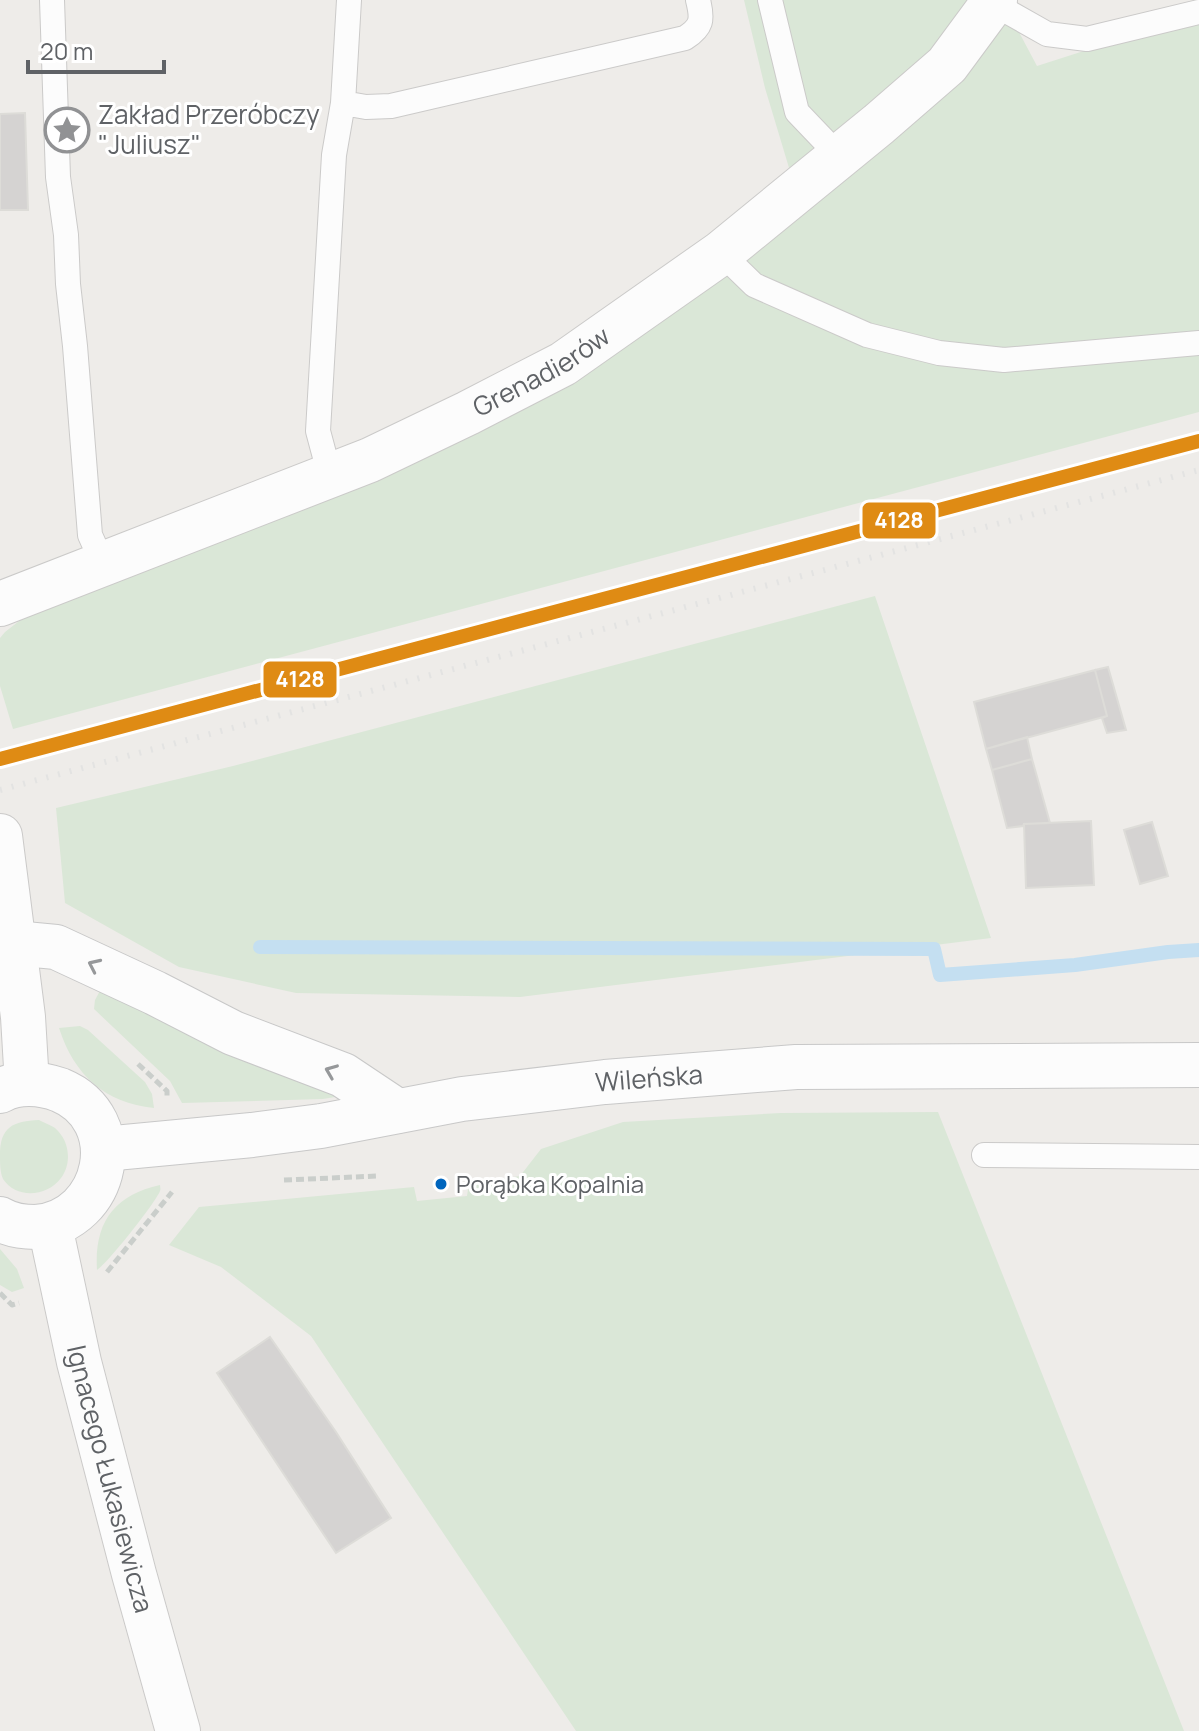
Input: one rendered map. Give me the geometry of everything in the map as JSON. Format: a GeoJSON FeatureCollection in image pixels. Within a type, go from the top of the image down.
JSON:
{"type":"FeatureCollection","features":[{"type":"Feature","properties":{"kind":"street","name":"Grenadierów"},"geometry":{"type":"LineString","coordinates":[[0,604],[370,460],[563,364],[721,253],[879,124],[947,65],[995,2]]}},
{"type":"Feature","properties":{"kind":"street"},"geometry":{"type":"LineString","coordinates":[[0,836],[23,1017],[13,1088],[49,1086],[69,1094],[87,1108],[98,1127],[104,1149],[101,1175],[90,1197],[72,1215],[50,1226],[28,1227],[0,1219]]}},
{"type":"Feature","properties":{"kind":"street"},"geometry":{"type":"LineString","coordinates":[[14,943],[56,947],[233,1033],[343,1075],[397,1111]]}},
{"type":"Feature","properties":{"kind":"street","name":"Wileńska"},"geometry":{"type":"LineString","coordinates":[[104,1149],[307,1128],[462,1099],[605,1082],[796,1067],[1199,1065]]}},
{"type":"Feature","properties":{"kind":"street","name":"Ignacego Łukasiewicza"},"geometry":{"type":"LineString","coordinates":[[50,1226],[83,1378],[178,1731]]}},
{"type":"Feature","properties":{"kind":"lane"},"geometry":{"type":"LineString","coordinates":[[52,0],[58,177],[66,235],[90,535],[103,564]]}},
{"type":"Feature","properties":{"kind":"lane"},"geometry":{"type":"LineString","coordinates":[[330,476],[318,431],[334,155],[343,103],[349,0]]}},
{"type":"Feature","properties":{"kind":"lane"},"geometry":{"type":"LineString","coordinates":[[343,103],[366,107],[391,106],[685,38],[697,30],[701,15],[698,0]]}},
{"type":"Feature","properties":{"kind":"lane"},"geometry":{"type":"LineString","coordinates":[[770,0],[797,112],[839,156]]}},
{"type":"Feature","properties":{"kind":"lane"},"geometry":{"type":"LineString","coordinates":[[995,2],[1047,34],[1087,39],[1199,12]]}},
{"type":"Feature","properties":{"kind":"lane"},"geometry":{"type":"LineString","coordinates":[[721,253],[754,285],[867,335],[939,353],[1004,360],[1199,343]]}},
{"type":"Feature","properties":{"kind":"lane"},"geometry":{"type":"LineString","coordinates":[[984,1155],[1199,1157]]}},
{"type":"Feature","properties":{"kind":"green space"},"geometry":{"type":"Polygon","coordinates":[[[744,0],[1002,0],[1037,66],[1199,14],[1199,412],[13,729],[0,686],[0,638],[23,618],[320,501],[802,211],[765,88],[744,0]]]}},
{"type":"Feature","properties":{"kind":"green space"},"geometry":{"type":"Polygon","coordinates":[[[875,596],[991,938],[520,997],[296,993],[179,967],[65,903],[56,808],[233,766],[875,596]]]}},
{"type":"Feature","properties":{"kind":"green space"},"geometry":{"type":"Polygon","coordinates":[[[102,987],[338,1094],[323,1099],[182,1103],[170,1081],[94,1009],[102,987]]]}},
{"type":"Feature","properties":{"kind":"green space"},"geometry":{"type":"Polygon","coordinates":[[[80,1026],[145,1082],[152,1094],[154,1108],[136,1105],[106,1093],[83,1073],[65,1045],[59,1028],[80,1026]]]}},
{"type":"Feature","properties":{"kind":"green space"},"geometry":{"type":"Polygon","coordinates":[[[938,1112],[1184,1731],[576,1731],[311,1336],[221,1267],[169,1245],[199,1207],[414,1187],[417,1201],[467,1196],[469,1183],[520,1176],[541,1149],[623,1122],[781,1113],[938,1112]]]}},
{"type":"Feature","properties":{"kind":"green space"},"geometry":{"type":"Polygon","coordinates":[[[39,1120],[55,1128],[64,1139],[68,1152],[67,1166],[61,1178],[48,1189],[23,1192],[3,1179],[0,1167],[2,1138],[15,1124],[39,1120]]]}},
{"type":"Feature","properties":{"kind":"green space"},"geometry":{"type":"Polygon","coordinates":[[[160,1185],[157,1197],[141,1219],[97,1270],[99,1238],[110,1214],[130,1196],[160,1185]]]}},
{"type":"Feature","properties":{"kind":"green space"},"geometry":{"type":"Polygon","coordinates":[[[0,1249],[17,1269],[24,1288],[12,1292],[0,1285],[0,1249]]]}},
{"type":"Feature","properties":{"kind":"building"},"geometry":{"type":"Polygon","coordinates":[[[25,113],[28,210],[0,210],[0,114],[25,113]]]}},
{"type":"Feature","properties":{"kind":"building"},"geometry":{"type":"Polygon","coordinates":[[[1108,667],[1126,730],[1107,733],[1102,718],[1107,716],[1095,670],[1108,667]]]}},
{"type":"Feature","properties":{"kind":"building"},"geometry":{"type":"Polygon","coordinates":[[[1095,670],[1107,716],[986,749],[974,702],[1095,670]]]}},
{"type":"Feature","properties":{"kind":"building"},"geometry":{"type":"Polygon","coordinates":[[[1027,737],[1032,759],[992,770],[986,749],[1027,737]]]}},
{"type":"Feature","properties":{"kind":"building"},"geometry":{"type":"Polygon","coordinates":[[[1032,759],[1050,823],[1007,828],[992,770],[1032,759]]]}},
{"type":"Feature","properties":{"kind":"building"},"geometry":{"type":"Polygon","coordinates":[[[1091,821],[1094,885],[1026,888],[1024,824],[1091,821]]]}},
{"type":"Feature","properties":{"kind":"building"},"geometry":{"type":"Polygon","coordinates":[[[1152,822],[1168,876],[1140,884],[1124,830],[1152,822]]]}},
{"type":"Feature","properties":{"kind":"building"},"geometry":{"type":"Polygon","coordinates":[[[270,1337],[391,1518],[336,1553],[217,1373],[270,1337]]]}},
{"type":"Feature","properties":{"kind":"waterway"},"geometry":{"type":"LineString","coordinates":[[260,947],[934,949],[940,975],[1075,965],[1199,950]]}},
{"type":"Feature","properties":{"kind":"railway"},"geometry":{"type":"LineString","coordinates":[[0,790],[1199,470]]}},
{"type":"Feature","properties":{"kind":"transit line","name":"4128"},"geometry":{"type":"LineString","coordinates":[[0,759],[1199,441]]}},
{"type":"Feature","properties":{"kind":"place","name":"Zakład Przeróbczy \"Juliusz\""},"geometry":{"type":"Point","coordinates":[67,130]}},
{"type":"Feature","properties":{"kind":"place","name":"Porąbka Kopalnia"},"geometry":{"type":"Point","coordinates":[441,1184]}}]}
